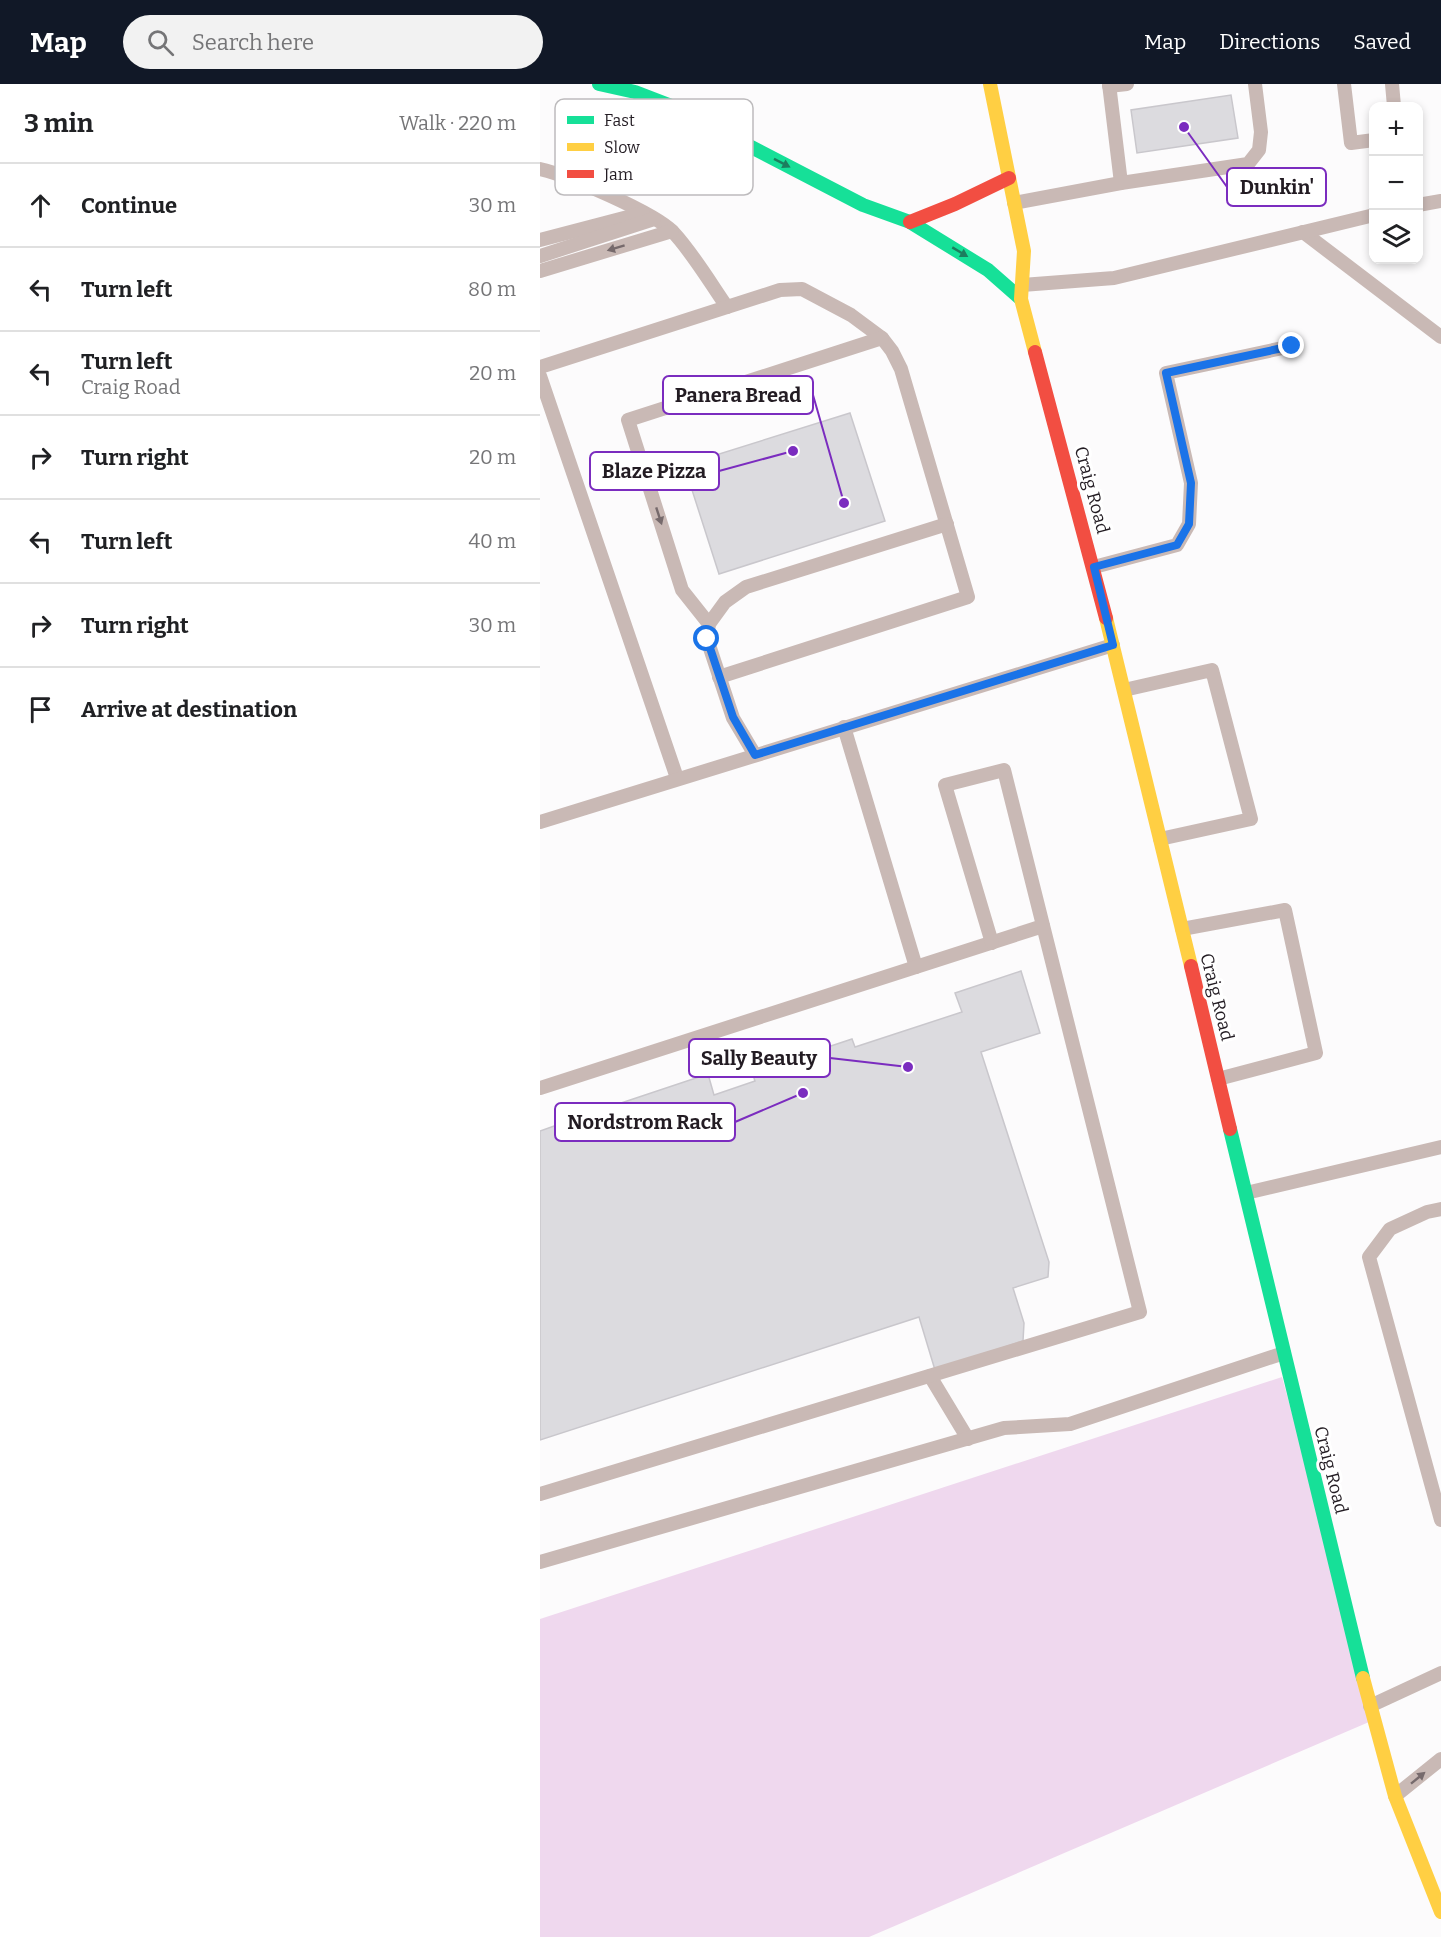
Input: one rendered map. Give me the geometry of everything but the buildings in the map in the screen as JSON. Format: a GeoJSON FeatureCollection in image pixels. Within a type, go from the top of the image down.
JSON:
{"type":"FeatureCollection","features":[{"type":"Feature","properties":{"kind":"main road"},"geometry":{"type":"LineString","coordinates":[[599,84],[635,92],[653,99]]}},
{"type":"Feature","properties":{"kind":"main road","name":"Craig Road"},"geometry":{"type":"LineString","coordinates":[[990,84],[1024,251],[1021,299],[1094,567],[1370,1706],[1395,1797],[1441,1912]]}},
{"type":"Feature","properties":{"kind":"main road"},"geometry":{"type":"LineString","coordinates":[[753,148],[863,205],[910,222],[988,270],[1021,299]]}},
{"type":"Feature","properties":{"kind":"main road"},"geometry":{"type":"LineString","coordinates":[[910,222],[956,204],[1009,178]]}},
{"type":"Feature","properties":{"kind":"lane"},"geometry":{"type":"LineString","coordinates":[[1121,183],[1109,85],[1127,84]]}},
{"type":"Feature","properties":{"kind":"lane"},"geometry":{"type":"LineString","coordinates":[[1014,203],[1121,183],[1248,164],[1259,150],[1261,132],[1255,84]]}},
{"type":"Feature","properties":{"kind":"lane"},"geometry":{"type":"LineString","coordinates":[[1344,84],[1351,143],[1369,141]]}},
{"type":"Feature","properties":{"kind":"lane"},"geometry":{"type":"LineString","coordinates":[[1392,84],[1394,102]]}},
{"type":"Feature","properties":{"kind":"lane"},"geometry":{"type":"LineString","coordinates":[[540,169],[555,174]]}},
{"type":"Feature","properties":{"kind":"lane"},"geometry":{"type":"LineString","coordinates":[[605,195],[649,216],[672,231],[728,307]]}},
{"type":"Feature","properties":{"kind":"lane"},"geometry":{"type":"LineString","coordinates":[[1423,204],[1441,201]]}},
{"type":"Feature","properties":{"kind":"lane"},"geometry":{"type":"LineString","coordinates":[[540,240],[649,216]]}},
{"type":"Feature","properties":{"kind":"lane"},"geometry":{"type":"LineString","coordinates":[[540,256],[649,216]]}},
{"type":"Feature","properties":{"kind":"lane"},"geometry":{"type":"LineString","coordinates":[[1022,285],[1114,278],[1369,216]]}},
{"type":"Feature","properties":{"kind":"lane"},"geometry":{"type":"LineString","coordinates":[[540,271],[672,231]]}},
{"type":"Feature","properties":{"kind":"lane"},"geometry":{"type":"LineString","coordinates":[[1303,232],[1441,337]]}},
{"type":"Feature","properties":{"kind":"lane"},"geometry":{"type":"LineString","coordinates":[[540,367],[780,290],[802,289],[851,315],[882,338],[892,351],[901,369],[968,597],[719,677]]}},
{"type":"Feature","properties":{"kind":"lane"},"geometry":{"type":"LineString","coordinates":[[709,624],[682,590],[628,420],[882,338]]}},
{"type":"Feature","properties":{"kind":"lane"},"geometry":{"type":"LineString","coordinates":[[1094,567],[1177,545],[1189,524],[1191,483],[1166,373],[1292,346]]}},
{"type":"Feature","properties":{"kind":"lane"},"geometry":{"type":"LineString","coordinates":[[540,376],[677,778]]}},
{"type":"Feature","properties":{"kind":"lane"},"geometry":{"type":"LineString","coordinates":[[755,755],[733,717],[707,639],[709,624],[725,602],[746,587],[947,524]]}},
{"type":"Feature","properties":{"kind":"lane"},"geometry":{"type":"LineString","coordinates":[[540,822],[1113,645]]}},
{"type":"Feature","properties":{"kind":"lane"},"geometry":{"type":"LineString","coordinates":[[1124,690],[1212,670],[1251,819],[1160,839]]}},
{"type":"Feature","properties":{"kind":"lane"},"geometry":{"type":"LineString","coordinates":[[844,727],[916,967]]}},
{"type":"Feature","properties":{"kind":"lane"},"geometry":{"type":"LineString","coordinates":[[540,1494],[1140,1312],[1004,770],[945,785],[992,943]]}},
{"type":"Feature","properties":{"kind":"lane"},"geometry":{"type":"LineString","coordinates":[[1182,929],[1285,910],[1316,1053],[1218,1079]]}},
{"type":"Feature","properties":{"kind":"lane"},"geometry":{"type":"LineString","coordinates":[[540,1088],[1043,927]]}},
{"type":"Feature","properties":{"kind":"lane"},"geometry":{"type":"LineString","coordinates":[[1246,1193],[1441,1147]]}},
{"type":"Feature","properties":{"kind":"lane"},"geometry":{"type":"LineString","coordinates":[[1441,1209],[1427,1212],[1390,1229],[1369,1257],[1441,1520]]}},
{"type":"Feature","properties":{"kind":"lane"},"geometry":{"type":"LineString","coordinates":[[540,1562],[1004,1428],[1070,1424],[1285,1353]]}},
{"type":"Feature","properties":{"kind":"lane"},"geometry":{"type":"LineString","coordinates":[[930,1376],[968,1439]]}},
{"type":"Feature","properties":{"kind":"lane"},"geometry":{"type":"LineString","coordinates":[[1370,1706],[1441,1673]]}},
{"type":"Feature","properties":{"kind":"lane"},"geometry":{"type":"LineString","coordinates":[[1395,1797],[1441,1759]]}},
{"type":"Feature","properties":{"kind":"shaded area"},"geometry":{"type":"Polygon","coordinates":[[[1282,1377],[1376,1719],[869,1937],[540,1937],[540,1619],[1282,1377]]]}},
{"type":"Feature","properties":{"kind":"traffic: fast"},"geometry":{"type":"LineString","coordinates":[[599,84],[635,92],[653,99]]}},
{"type":"Feature","properties":{"kind":"traffic: fast"},"geometry":{"type":"LineString","coordinates":[[753,148],[863,205],[910,222],[988,270],[1021,299]]}},
{"type":"Feature","properties":{"kind":"traffic: fast"},"geometry":{"type":"LineString","coordinates":[[1230,1129],[1363,1678]]}},
{"type":"Feature","properties":{"kind":"traffic: slow"},"geometry":{"type":"LineString","coordinates":[[990,84],[1024,251],[1021,299],[1035,352]]}},
{"type":"Feature","properties":{"kind":"traffic: slow"},"geometry":{"type":"LineString","coordinates":[[1106,618],[1191,966]]}},
{"type":"Feature","properties":{"kind":"traffic: slow"},"geometry":{"type":"LineString","coordinates":[[1363,1678],[1395,1796],[1441,1912]]}},
{"type":"Feature","properties":{"kind":"traffic: jam"},"geometry":{"type":"LineString","coordinates":[[910,222],[955,204],[1009,178]]}},
{"type":"Feature","properties":{"kind":"traffic: jam"},"geometry":{"type":"LineString","coordinates":[[1035,352],[1106,618]]}},
{"type":"Feature","properties":{"kind":"traffic: jam"},"geometry":{"type":"LineString","coordinates":[[1191,966],[1230,1129]]}},
{"type":"Feature","properties":{"kind":"place","name":"Dunkin'"},"geometry":{"type":"Point","coordinates":[1184,127]}},
{"type":"Feature","properties":{"kind":"place","name":"Blaze Pizza"},"geometry":{"type":"Point","coordinates":[793,451]}},
{"type":"Feature","properties":{"kind":"place","name":"Panera Bread"},"geometry":{"type":"Point","coordinates":[844,503]}},
{"type":"Feature","properties":{"kind":"place","name":"Sally Beauty"},"geometry":{"type":"Point","coordinates":[908,1067]}},
{"type":"Feature","properties":{"kind":"place","name":"Nordstrom Rack"},"geometry":{"type":"Point","coordinates":[803,1093]}},
{"type":"Feature","properties":{"kind":"route"},"geometry":{"type":"LineString","coordinates":[[707,639],[733,717],[755,755],[1113,645],[1094,567],[1177,545],[1189,524],[1191,483],[1166,373],[1292,346]]}}]}
